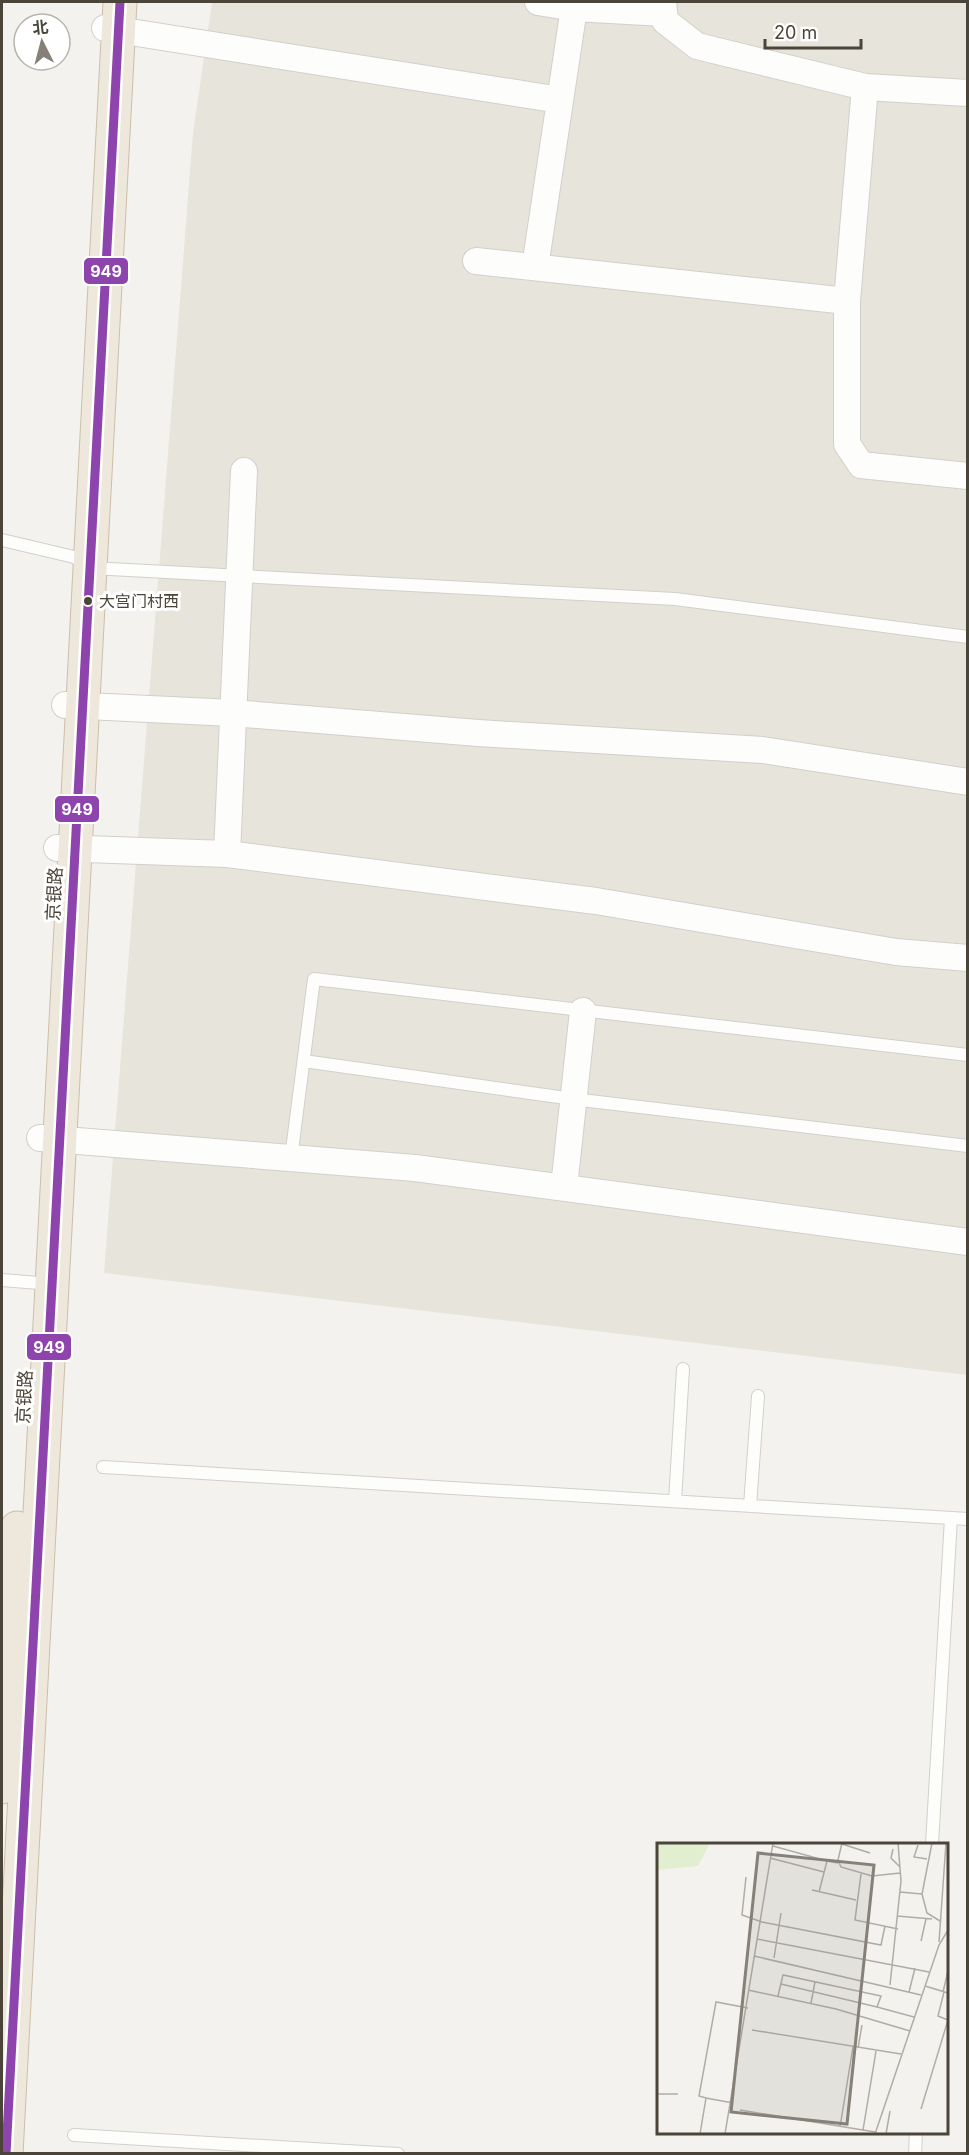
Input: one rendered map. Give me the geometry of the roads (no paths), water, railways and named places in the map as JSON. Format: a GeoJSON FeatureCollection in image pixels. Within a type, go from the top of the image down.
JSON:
{"type":"FeatureCollection","features":[{"type":"Feature","properties":{"kind":"highway","name":"京银路"},"geometry":{"type":"LineString","coordinates":[[2,1787],[28,1282],[50,1139],[112,16]]}},
{"type":"Feature","properties":{"kind":"highway","name":"京银路"},"geometry":{"type":"LineString","coordinates":[[6,2154],[6,2080],[28,1282]]}},
{"type":"Feature","properties":{"kind":"street"},"geometry":{"type":"LineString","coordinates":[[538,2],[574,8],[664,7],[665,21],[697,46],[865,87],[968,93]]}},
{"type":"Feature","properties":{"kind":"street"},"geometry":{"type":"LineString","coordinates":[[536,267],[574,8]]}},
{"type":"Feature","properties":{"kind":"street"},"geometry":{"type":"LineString","coordinates":[[112,16],[560,100]]}},
{"type":"Feature","properties":{"kind":"street"},"geometry":{"type":"LineString","coordinates":[[865,87],[847,301],[846,444],[861,465],[968,476]]}},
{"type":"Feature","properties":{"kind":"street"},"geometry":{"type":"LineString","coordinates":[[476,261],[847,301]]}},
{"type":"Feature","properties":{"kind":"street"},"geometry":{"type":"LineString","coordinates":[[227,854],[244,471]]}},
{"type":"Feature","properties":{"kind":"street"},"geometry":{"type":"LineString","coordinates":[[75,705],[233,713],[478,733],[763,750],[968,782]]}},
{"type":"Feature","properties":{"kind":"street"},"geometry":{"type":"LineString","coordinates":[[66,848],[227,854],[596,901],[896,952],[968,958]]}},
{"type":"Feature","properties":{"kind":"street"},"geometry":{"type":"LineString","coordinates":[[564,1187],[583,1011]]}},
{"type":"Feature","properties":{"kind":"street"},"geometry":{"type":"LineString","coordinates":[[50,1139],[415,1168],[968,1242]]}},
{"type":"Feature","properties":{"kind":"lane"},"geometry":{"type":"LineString","coordinates":[[2,540],[83,562],[240,576],[675,599],[968,637]]}},
{"type":"Feature","properties":{"kind":"lane"},"geometry":{"type":"LineString","coordinates":[[291,1158],[314,979],[968,1054]]}},
{"type":"Feature","properties":{"kind":"lane"},"geometry":{"type":"LineString","coordinates":[[304,1061],[573,1099],[968,1146]]}},
{"type":"Feature","properties":{"kind":"lane"},"geometry":{"type":"LineString","coordinates":[[675,1501],[683,1369]]}},
{"type":"Feature","properties":{"kind":"lane"},"geometry":{"type":"LineString","coordinates":[[750,1506],[758,1396]]}},
{"type":"Feature","properties":{"kind":"lane"},"geometry":{"type":"LineString","coordinates":[[103,1467],[968,1519]]}},
{"type":"Feature","properties":{"kind":"lane"},"geometry":{"type":"LineString","coordinates":[[932,1843],[951,1518]]}},
{"type":"Feature","properties":{"kind":"lane"},"geometry":{"type":"LineString","coordinates":[[915,2154],[916,2134]]}},
{"type":"Feature","properties":{"kind":"lane"},"geometry":{"type":"LineString","coordinates":[[74,2135],[398,2154]]}},
{"type":"Feature","properties":{"kind":"place","name":"大宫门村西"},"geometry":{"type":"Point","coordinates":[88,601]}}]}
